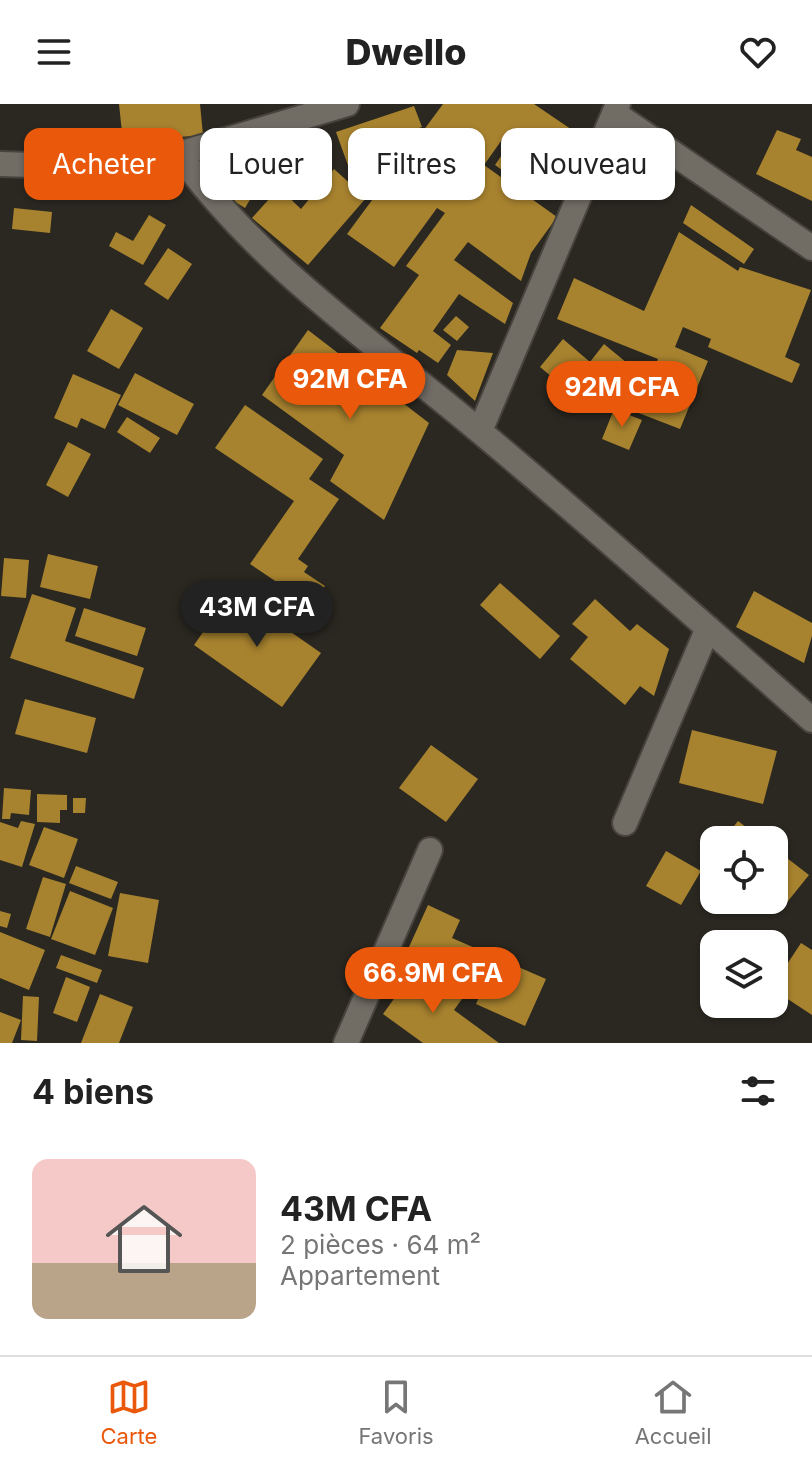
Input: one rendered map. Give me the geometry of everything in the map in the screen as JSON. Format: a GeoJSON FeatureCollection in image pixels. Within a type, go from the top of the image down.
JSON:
{"type":"FeatureCollection","features":[{"type":"Feature","properties":{"kind":"street"},"geometry":{"type":"LineString","coordinates":[[184,153],[347,104]]}},
{"type":"Feature","properties":{"kind":"street"},"geometry":{"type":"LineString","coordinates":[[480,431],[616,108],[812,248]]}},
{"type":"Feature","properties":{"kind":"street"},"geometry":{"type":"LineString","coordinates":[[184,161],[207,194],[284,269],[480,431],[812,720]]}},
{"type":"Feature","properties":{"kind":"street"},"geometry":{"type":"LineString","coordinates":[[0,164],[24,165]]}},
{"type":"Feature","properties":{"kind":"street"},"geometry":{"type":"LineString","coordinates":[[625,823],[708,628]]}},
{"type":"Feature","properties":{"kind":"street"},"geometry":{"type":"LineString","coordinates":[[346,1043],[430,850]]}},
{"type":"Feature","properties":{"kind":"building"},"geometry":{"type":"Polygon","coordinates":[[[119,104],[200,104],[200,135],[184,137],[184,128],[122,128],[119,104]]]}},
{"type":"Feature","properties":{"kind":"building"},"geometry":{"type":"Polygon","coordinates":[[[443,104],[534,104],[569,128],[501,128],[501,141],[485,164],[485,128],[425,128],[443,104]]]}},
{"type":"Feature","properties":{"kind":"building"},"geometry":{"type":"Polygon","coordinates":[[[414,106],[422,127],[419,128],[348,128],[414,106]]]}},
{"type":"Feature","properties":{"kind":"building"},"geometry":{"type":"Polygon","coordinates":[[[348,128],[348,165],[336,132],[348,128]]]}},
{"type":"Feature","properties":{"kind":"building"},"geometry":{"type":"Polygon","coordinates":[[[777,130],[801,139],[796,150],[812,157],[812,201],[756,174],[777,130]]]}},
{"type":"Feature","properties":{"kind":"building"},"geometry":{"type":"Polygon","coordinates":[[[485,166],[501,177],[501,200],[533,200],[557,217],[531,253],[521,281],[468,242],[454,260],[513,303],[505,324],[459,294],[433,331],[451,345],[438,363],[380,328],[419,275],[406,266],[445,213],[437,208],[394,267],[347,234],[372,200],[485,200],[485,166]]]}},
{"type":"Feature","properties":{"kind":"building"},"geometry":{"type":"Polygon","coordinates":[[[334,169],[348,182],[348,200],[364,200],[308,265],[252,218],[268,200],[292,200],[301,209],[308,200],[332,200],[334,169]]]}},
{"type":"Feature","properties":{"kind":"building"},"geometry":{"type":"Polygon","coordinates":[[[232,200],[250,200],[245,208],[232,200]]]}},
{"type":"Feature","properties":{"kind":"building"},"geometry":{"type":"Polygon","coordinates":[[[691,205],[754,249],[744,264],[683,223],[691,205]]]}},
{"type":"Feature","properties":{"kind":"building"},"geometry":{"type":"Polygon","coordinates":[[[14,208],[52,212],[50,233],[12,229],[14,208]]]}},
{"type":"Feature","properties":{"kind":"building"},"geometry":{"type":"Polygon","coordinates":[[[149,215],[166,225],[143,265],[109,246],[116,232],[133,241],[149,215]]]}},
{"type":"Feature","properties":{"kind":"building"},"geometry":{"type":"Polygon","coordinates":[[[679,232],[738,271],[740,267],[811,290],[785,357],[800,364],[792,383],[708,347],[711,339],[683,327],[675,347],[708,361],[680,429],[636,412],[658,359],[557,319],[574,278],[644,311],[679,232]]]}},
{"type":"Feature","properties":{"kind":"building"},"geometry":{"type":"Polygon","coordinates":[[[168,248],[192,264],[168,300],[144,284],[168,248]]]}},
{"type":"Feature","properties":{"kind":"building"},"geometry":{"type":"Polygon","coordinates":[[[111,309],[143,328],[119,369],[87,351],[111,309]]]}},
{"type":"Feature","properties":{"kind":"building"},"geometry":{"type":"Polygon","coordinates":[[[456,316],[469,327],[457,341],[443,330],[456,316]]]}},
{"type":"Feature","properties":{"kind":"building"},"geometry":{"type":"Polygon","coordinates":[[[308,330],[429,423],[384,520],[330,481],[344,455],[262,395],[308,330]]]}},
{"type":"Feature","properties":{"kind":"building"},"geometry":{"type":"Polygon","coordinates":[[[563,339],[590,362],[604,344],[644,377],[630,394],[613,380],[597,399],[578,383],[570,392],[540,367],[563,339]]]}},
{"type":"Feature","properties":{"kind":"building"},"geometry":{"type":"Polygon","coordinates":[[[457,350],[493,353],[475,401],[447,375],[457,350]]]}},
{"type":"Feature","properties":{"kind":"building"},"geometry":{"type":"Polygon","coordinates":[[[135,373],[194,404],[177,435],[118,405],[135,373]]]}},
{"type":"Feature","properties":{"kind":"building"},"geometry":{"type":"Polygon","coordinates":[[[73,374],[121,395],[105,429],[81,418],[77,428],[54,418],[73,374]]]}},
{"type":"Feature","properties":{"kind":"building"},"geometry":{"type":"Polygon","coordinates":[[[245,405],[323,459],[309,479],[339,499],[298,559],[308,566],[304,572],[325,586],[311,605],[250,564],[294,501],[215,448],[245,405]]]}},
{"type":"Feature","properties":{"kind":"building"},"geometry":{"type":"Polygon","coordinates":[[[614,409],[642,420],[629,450],[602,439],[614,409]]]}},
{"type":"Feature","properties":{"kind":"building"},"geometry":{"type":"Polygon","coordinates":[[[127,417],[160,438],[150,453],[117,432],[127,417]]]}},
{"type":"Feature","properties":{"kind":"building"},"geometry":{"type":"Polygon","coordinates":[[[68,442],[91,454],[68,497],[46,485],[68,442]]]}},
{"type":"Feature","properties":{"kind":"building"},"geometry":{"type":"Polygon","coordinates":[[[48,554],[98,566],[90,599],[40,587],[48,554]]]}},
{"type":"Feature","properties":{"kind":"building"},"geometry":{"type":"Polygon","coordinates":[[[4,558],[29,560],[26,598],[1,596],[4,558]]]}},
{"type":"Feature","properties":{"kind":"building"},"geometry":{"type":"Polygon","coordinates":[[[500,583],[560,636],[540,659],[480,605],[500,583]]]}},
{"type":"Feature","properties":{"kind":"building"},"geometry":{"type":"Polygon","coordinates":[[[232,591],[321,653],[282,707],[194,645],[232,591]]]}},
{"type":"Feature","properties":{"kind":"building"},"geometry":{"type":"Polygon","coordinates":[[[754,591],[812,623],[812,636],[804,663],[736,627],[754,591]]]}},
{"type":"Feature","properties":{"kind":"building"},"geometry":{"type":"Polygon","coordinates":[[[32,594],[76,608],[65,641],[144,668],[134,699],[10,658],[32,594]]]}},
{"type":"Feature","properties":{"kind":"building"},"geometry":{"type":"Polygon","coordinates":[[[595,599],[630,631],[637,624],[669,649],[654,696],[640,686],[625,705],[570,659],[588,637],[572,624],[595,599]]]}},
{"type":"Feature","properties":{"kind":"building"},"geometry":{"type":"Polygon","coordinates":[[[84,608],[146,628],[137,656],[75,636],[84,608]]]}},
{"type":"Feature","properties":{"kind":"building"},"geometry":{"type":"Polygon","coordinates":[[[25,699],[96,718],[87,753],[15,734],[25,699]]]}},
{"type":"Feature","properties":{"kind":"building"},"geometry":{"type":"Polygon","coordinates":[[[692,730],[777,751],[763,804],[679,783],[692,730]]]}},
{"type":"Feature","properties":{"kind":"building"},"geometry":{"type":"Polygon","coordinates":[[[431,745],[478,779],[446,822],[399,788],[431,745]]]}},
{"type":"Feature","properties":{"kind":"building"},"geometry":{"type":"Polygon","coordinates":[[[4,788],[31,790],[29,815],[11,813],[10,819],[2,819],[4,788]]]}},
{"type":"Feature","properties":{"kind":"building"},"geometry":{"type":"Polygon","coordinates":[[[37,794],[67,795],[67,810],[60,810],[60,823],[37,822],[37,794]]]}},
{"type":"Feature","properties":{"kind":"building"},"geometry":{"type":"Polygon","coordinates":[[[73,798],[86,798],[85,813],[73,813],[73,798]]]}},
{"type":"Feature","properties":{"kind":"building"},"geometry":{"type":"Polygon","coordinates":[[[21,821],[35,824],[22,867],[0,860],[0,822],[18,828],[21,821]]]}},
{"type":"Feature","properties":{"kind":"building"},"geometry":{"type":"Polygon","coordinates":[[[44,827],[78,839],[64,878],[29,865],[44,827]]]}},
{"type":"Feature","properties":{"kind":"building"},"geometry":{"type":"Polygon","coordinates":[[[666,851],[700,870],[681,905],[646,886],[666,851]]]}},
{"type":"Feature","properties":{"kind":"building"},"geometry":{"type":"Polygon","coordinates":[[[788,859],[809,875],[788,901],[788,859]]]}},
{"type":"Feature","properties":{"kind":"building"},"geometry":{"type":"Polygon","coordinates":[[[76,866],[118,882],[111,899],[69,883],[76,866]]]}},
{"type":"Feature","properties":{"kind":"building"},"geometry":{"type":"Polygon","coordinates":[[[43,877],[66,884],[50,937],[26,929],[43,877]]]}},
{"type":"Feature","properties":{"kind":"building"},"geometry":{"type":"Polygon","coordinates":[[[70,891],[113,908],[95,955],[51,939],[70,891]]]}},
{"type":"Feature","properties":{"kind":"building"},"geometry":{"type":"Polygon","coordinates":[[[120,893],[159,900],[148,963],[108,956],[120,893]]]}},
{"type":"Feature","properties":{"kind":"building"},"geometry":{"type":"Polygon","coordinates":[[[428,905],[460,920],[452,938],[546,979],[525,1026],[476,1004],[486,981],[409,947],[428,905]]]}},
{"type":"Feature","properties":{"kind":"building"},"geometry":{"type":"Polygon","coordinates":[[[0,911],[11,914],[7,928],[0,926],[0,911]]]}},
{"type":"Feature","properties":{"kind":"building"},"geometry":{"type":"Polygon","coordinates":[[[0,932],[45,950],[29,990],[0,978],[0,932]]]}},
{"type":"Feature","properties":{"kind":"building"},"geometry":{"type":"Polygon","coordinates":[[[801,943],[812,950],[812,1015],[788,999],[788,963],[801,943]]]}},
{"type":"Feature","properties":{"kind":"building"},"geometry":{"type":"Polygon","coordinates":[[[61,955],[102,970],[97,983],[56,968],[61,955]]]}},
{"type":"Feature","properties":{"kind":"building"},"geometry":{"type":"Polygon","coordinates":[[[66,977],[90,987],[77,1022],[53,1013],[66,977]]]}},
{"type":"Feature","properties":{"kind":"building"},"geometry":{"type":"Polygon","coordinates":[[[432,977],[462,999],[454,1010],[499,1043],[423,1043],[383,1014],[409,978],[424,988],[432,977]]]}},
{"type":"Feature","properties":{"kind":"building"},"geometry":{"type":"Polygon","coordinates":[[[100,994],[133,1007],[119,1043],[81,1043],[100,994]]]}},
{"type":"Feature","properties":{"kind":"building"},"geometry":{"type":"Polygon","coordinates":[[[23,996],[39,997],[37,1041],[21,1040],[23,996]]]}},
{"type":"Feature","properties":{"kind":"building"},"geometry":{"type":"Polygon","coordinates":[[[0,1012],[21,1020],[12,1043],[0,1043],[0,1012]]]}}]}
